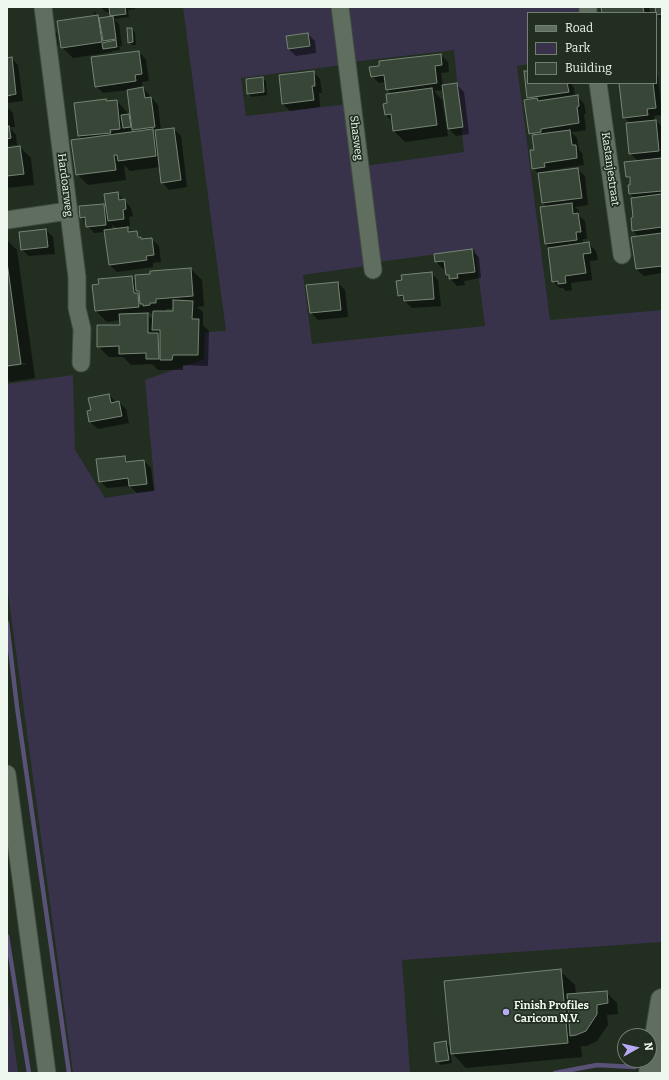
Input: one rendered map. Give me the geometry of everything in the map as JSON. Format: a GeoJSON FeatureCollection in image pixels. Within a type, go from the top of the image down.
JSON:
{"type":"FeatureCollection","features":[{"type":"Feature","properties":{"kind":"street","name":"Hardoarweg"},"geometry":{"type":"LineString","coordinates":[[43,7],[77,276],[78,308],[82,329],[81,363]]}},
{"type":"Feature","properties":{"kind":"street","name":"Shasweg"},"geometry":{"type":"LineString","coordinates":[[340,7],[373,270]]}},
{"type":"Feature","properties":{"kind":"street","name":"Kastanjestraat"},"geometry":{"type":"LineString","coordinates":[[598,84],[622,254]]}},
{"type":"Feature","properties":{"kind":"street"},"geometry":{"type":"LineString","coordinates":[[7,220],[68,211]]}},
{"type":"Feature","properties":{"kind":"street"},"geometry":{"type":"LineString","coordinates":[[7,774],[47,1073]]}},
{"type":"Feature","properties":{"kind":"street"},"geometry":{"type":"LineString","coordinates":[[650,1073],[662,1000]]}},
{"type":"Feature","properties":{"kind":"green space"},"geometry":{"type":"Polygon","coordinates":[[[183,7],[336,7],[343,65],[241,78],[246,116],[348,104],[366,266],[303,275],[312,344],[485,326],[475,249],[378,262],[365,166],[464,152],[454,50],[352,62],[344,7],[583,7],[583,12],[527,12],[527,64],[517,66],[550,320],[662,310],[662,942],[402,960],[410,1073],[73,1073],[7,585],[7,384],[73,375],[75,450],[105,498],[155,490],[145,380],[204,359],[205,332],[226,331],[183,7]]]}},
{"type":"Feature","properties":{"kind":"green space"},"geometry":{"type":"Polygon","coordinates":[[[7,990],[18,1073],[7,1073],[7,990]]]}},
{"type":"Feature","properties":{"kind":"building"},"geometry":{"type":"Polygon","coordinates":[[[109,7],[125,7],[126,14],[110,16],[109,7]]]}},
{"type":"Feature","properties":{"kind":"building"},"geometry":{"type":"Polygon","coordinates":[[[601,7],[643,7],[644,12],[602,12],[601,7]]]}},
{"type":"Feature","properties":{"kind":"building"},"geometry":{"type":"Polygon","coordinates":[[[655,7],[662,7],[662,14],[657,15],[657,12],[656,12],[655,7]]]}},
{"type":"Feature","properties":{"kind":"building"},"geometry":{"type":"Polygon","coordinates":[[[98,15],[102,42],[61,48],[57,21],[98,15]]]}},
{"type":"Feature","properties":{"kind":"building"},"geometry":{"type":"Polygon","coordinates":[[[113,16],[116,39],[103,41],[99,18],[113,16]]]}},
{"type":"Feature","properties":{"kind":"building"},"geometry":{"type":"Polygon","coordinates":[[[127,28],[132,28],[133,42],[128,43],[127,28]]]}},
{"type":"Feature","properties":{"kind":"building"},"geometry":{"type":"Polygon","coordinates":[[[308,33],[310,46],[288,49],[286,36],[308,33]]]}},
{"type":"Feature","properties":{"kind":"building"},"geometry":{"type":"Polygon","coordinates":[[[116,40],[117,47],[103,49],[102,43],[116,40]]]}},
{"type":"Feature","properties":{"kind":"building"},"geometry":{"type":"Polygon","coordinates":[[[139,51],[142,74],[135,75],[136,81],[95,87],[91,57],[139,51]]]}},
{"type":"Feature","properties":{"kind":"building"},"geometry":{"type":"Polygon","coordinates":[[[441,54],[442,65],[435,66],[437,83],[386,90],[384,75],[371,77],[369,67],[379,66],[379,61],[441,54]]]}},
{"type":"Feature","properties":{"kind":"building"},"geometry":{"type":"Polygon","coordinates":[[[12,57],[16,94],[7,96],[7,58],[12,57]]]}},
{"type":"Feature","properties":{"kind":"building"},"geometry":{"type":"Polygon","coordinates":[[[314,71],[315,86],[312,86],[314,100],[282,104],[279,75],[314,71]]]}},
{"type":"Feature","properties":{"kind":"building"},"geometry":{"type":"Polygon","coordinates":[[[524,71],[527,71],[527,84],[567,84],[569,92],[527,98],[524,71]]]}},
{"type":"Feature","properties":{"kind":"building"},"geometry":{"type":"Polygon","coordinates":[[[263,77],[264,92],[247,94],[246,79],[263,77]]]}},
{"type":"Feature","properties":{"kind":"building"},"geometry":{"type":"Polygon","coordinates":[[[457,83],[463,127],[448,129],[442,85],[457,83]]]}},
{"type":"Feature","properties":{"kind":"building"},"geometry":{"type":"Polygon","coordinates":[[[619,84],[653,84],[656,108],[647,109],[648,115],[623,118],[619,84]]]}},
{"type":"Feature","properties":{"kind":"building"},"geometry":{"type":"Polygon","coordinates":[[[143,87],[145,98],[151,97],[155,127],[132,130],[127,90],[143,87]]]}},
{"type":"Feature","properties":{"kind":"building"},"geometry":{"type":"Polygon","coordinates":[[[432,88],[437,125],[393,131],[391,114],[385,115],[383,104],[387,103],[386,94],[432,88]]]}},
{"type":"Feature","properties":{"kind":"building"},"geometry":{"type":"Polygon","coordinates":[[[578,95],[579,106],[577,107],[579,123],[541,129],[541,132],[529,134],[524,100],[537,98],[538,101],[578,95]]]}},
{"type":"Feature","properties":{"kind":"building"},"geometry":{"type":"Polygon","coordinates":[[[106,99],[106,101],[117,100],[120,129],[110,130],[111,133],[78,136],[74,103],[106,99]]]}},
{"type":"Feature","properties":{"kind":"building"},"geometry":{"type":"Polygon","coordinates":[[[129,114],[131,127],[123,128],[121,115],[129,114]]]}},
{"type":"Feature","properties":{"kind":"building"},"geometry":{"type":"Polygon","coordinates":[[[656,120],[659,151],[629,154],[626,123],[656,120]]]}},
{"type":"Feature","properties":{"kind":"building"},"geometry":{"type":"Polygon","coordinates":[[[9,126],[11,138],[7,139],[7,127],[9,126]]]}},
{"type":"Feature","properties":{"kind":"building"},"geometry":{"type":"Polygon","coordinates":[[[174,128],[181,180],[161,183],[155,130],[174,128]]]}},
{"type":"Feature","properties":{"kind":"building"},"geometry":{"type":"Polygon","coordinates":[[[153,129],[156,156],[118,161],[117,155],[114,155],[116,170],[76,175],[71,140],[153,129]]]}},
{"type":"Feature","properties":{"kind":"building"},"geometry":{"type":"Polygon","coordinates":[[[570,130],[572,145],[576,145],[577,158],[544,163],[545,167],[532,169],[530,150],[534,150],[532,135],[570,130]]]}},
{"type":"Feature","properties":{"kind":"building"},"geometry":{"type":"Polygon","coordinates":[[[20,146],[24,174],[7,176],[7,148],[20,146]]]}},
{"type":"Feature","properties":{"kind":"building"},"geometry":{"type":"Polygon","coordinates":[[[662,158],[662,191],[629,194],[628,185],[630,185],[630,177],[626,177],[624,162],[662,158]]]}},
{"type":"Feature","properties":{"kind":"building"},"geometry":{"type":"Polygon","coordinates":[[[578,168],[582,198],[542,203],[538,173],[578,168]]]}},
{"type":"Feature","properties":{"kind":"building"},"geometry":{"type":"Polygon","coordinates":[[[118,192],[119,200],[125,199],[126,209],[123,210],[124,219],[108,221],[104,194],[118,192]]]}},
{"type":"Feature","properties":{"kind":"building"},"geometry":{"type":"Polygon","coordinates":[[[662,194],[662,227],[632,231],[631,218],[633,217],[631,198],[662,194]]]}},
{"type":"Feature","properties":{"kind":"building"},"geometry":{"type":"Polygon","coordinates":[[[572,203],[573,214],[578,213],[581,232],[576,232],[577,240],[545,244],[540,207],[572,203]]]}},
{"type":"Feature","properties":{"kind":"building"},"geometry":{"type":"Polygon","coordinates":[[[104,204],[106,225],[86,227],[85,217],[80,218],[79,206],[104,204]]]}},
{"type":"Feature","properties":{"kind":"building"},"geometry":{"type":"Polygon","coordinates":[[[128,227],[128,232],[137,231],[138,237],[141,237],[141,239],[152,238],[154,255],[146,256],[147,260],[109,265],[104,230],[128,227]]]}},
{"type":"Feature","properties":{"kind":"building"},"geometry":{"type":"Polygon","coordinates":[[[46,229],[48,247],[21,250],[19,232],[46,229]]]}},
{"type":"Feature","properties":{"kind":"building"},"geometry":{"type":"Polygon","coordinates":[[[662,233],[662,266],[636,269],[631,237],[662,233]]]}},
{"type":"Feature","properties":{"kind":"building"},"geometry":{"type":"Polygon","coordinates":[[[589,242],[591,253],[583,254],[586,273],[565,276],[566,283],[558,284],[558,281],[552,282],[548,248],[589,242]]]}},
{"type":"Feature","properties":{"kind":"building"},"geometry":{"type":"Polygon","coordinates":[[[472,249],[475,272],[457,274],[458,278],[449,279],[449,275],[446,275],[444,261],[435,262],[434,254],[472,249]]]}},
{"type":"Feature","properties":{"kind":"building"},"geometry":{"type":"Polygon","coordinates":[[[7,262],[21,364],[7,366],[7,262]]]}},
{"type":"Feature","properties":{"kind":"building"},"geometry":{"type":"Polygon","coordinates":[[[191,268],[193,296],[156,299],[156,303],[150,303],[150,305],[143,306],[143,304],[140,304],[139,291],[136,291],[135,275],[150,274],[150,271],[191,268]]]}},
{"type":"Feature","properties":{"kind":"building"},"geometry":{"type":"Polygon","coordinates":[[[432,272],[434,299],[404,301],[403,295],[398,296],[396,281],[402,280],[401,275],[432,272]]]}},
{"type":"Feature","properties":{"kind":"building"},"geometry":{"type":"Polygon","coordinates":[[[132,276],[134,293],[138,293],[139,307],[95,311],[92,285],[99,284],[98,279],[132,276]]]}},
{"type":"Feature","properties":{"kind":"building"},"geometry":{"type":"Polygon","coordinates":[[[338,282],[341,310],[310,313],[306,285],[338,282]]]}},
{"type":"Feature","properties":{"kind":"building"},"geometry":{"type":"Polygon","coordinates":[[[173,300],[193,301],[192,319],[199,319],[198,355],[173,355],[172,360],[160,360],[160,330],[152,330],[153,311],[173,311],[173,300]]]}},
{"type":"Feature","properties":{"kind":"building"},"geometry":{"type":"Polygon","coordinates":[[[148,313],[148,333],[158,333],[159,359],[146,359],[146,353],[119,354],[119,346],[97,347],[97,325],[120,325],[119,314],[148,313]]]}},
{"type":"Feature","properties":{"kind":"building"},"geometry":{"type":"Polygon","coordinates":[[[109,394],[111,403],[119,401],[122,416],[89,422],[87,411],[91,410],[88,398],[109,394]]]}},
{"type":"Feature","properties":{"kind":"building"},"geometry":{"type":"Polygon","coordinates":[[[125,456],[126,462],[144,460],[147,484],[129,486],[128,478],[99,482],[96,459],[125,456]]]}},
{"type":"Feature","properties":{"kind":"building","name":"Finish Profiles Caricom N.V."},"geometry":{"type":"Polygon","coordinates":[[[561,969],[568,1043],[451,1054],[444,981],[561,969]]]}},
{"type":"Feature","properties":{"kind":"building"},"geometry":{"type":"Polygon","coordinates":[[[607,991],[608,1003],[597,1005],[597,1014],[586,1031],[570,1036],[567,994],[607,991]]]}},
{"type":"Feature","properties":{"kind":"building"},"geometry":{"type":"Polygon","coordinates":[[[446,1041],[449,1060],[436,1062],[434,1043],[446,1041]]]}},
{"type":"Feature","properties":{"kind":"waterway"},"geometry":{"type":"LineString","coordinates":[[7,623],[17,707],[69,1073]]}},
{"type":"Feature","properties":{"kind":"waterway"},"geometry":{"type":"LineString","coordinates":[[7,936],[29,1073]]}},
{"type":"Feature","properties":{"kind":"waterway"},"geometry":{"type":"LineString","coordinates":[[555,1073],[597,1065],[617,1066]]}},
{"type":"Feature","properties":{"kind":"place","name":"Finish Profiles Caricom N.V."},"geometry":{"type":"Point","coordinates":[506,1012]}}]}
